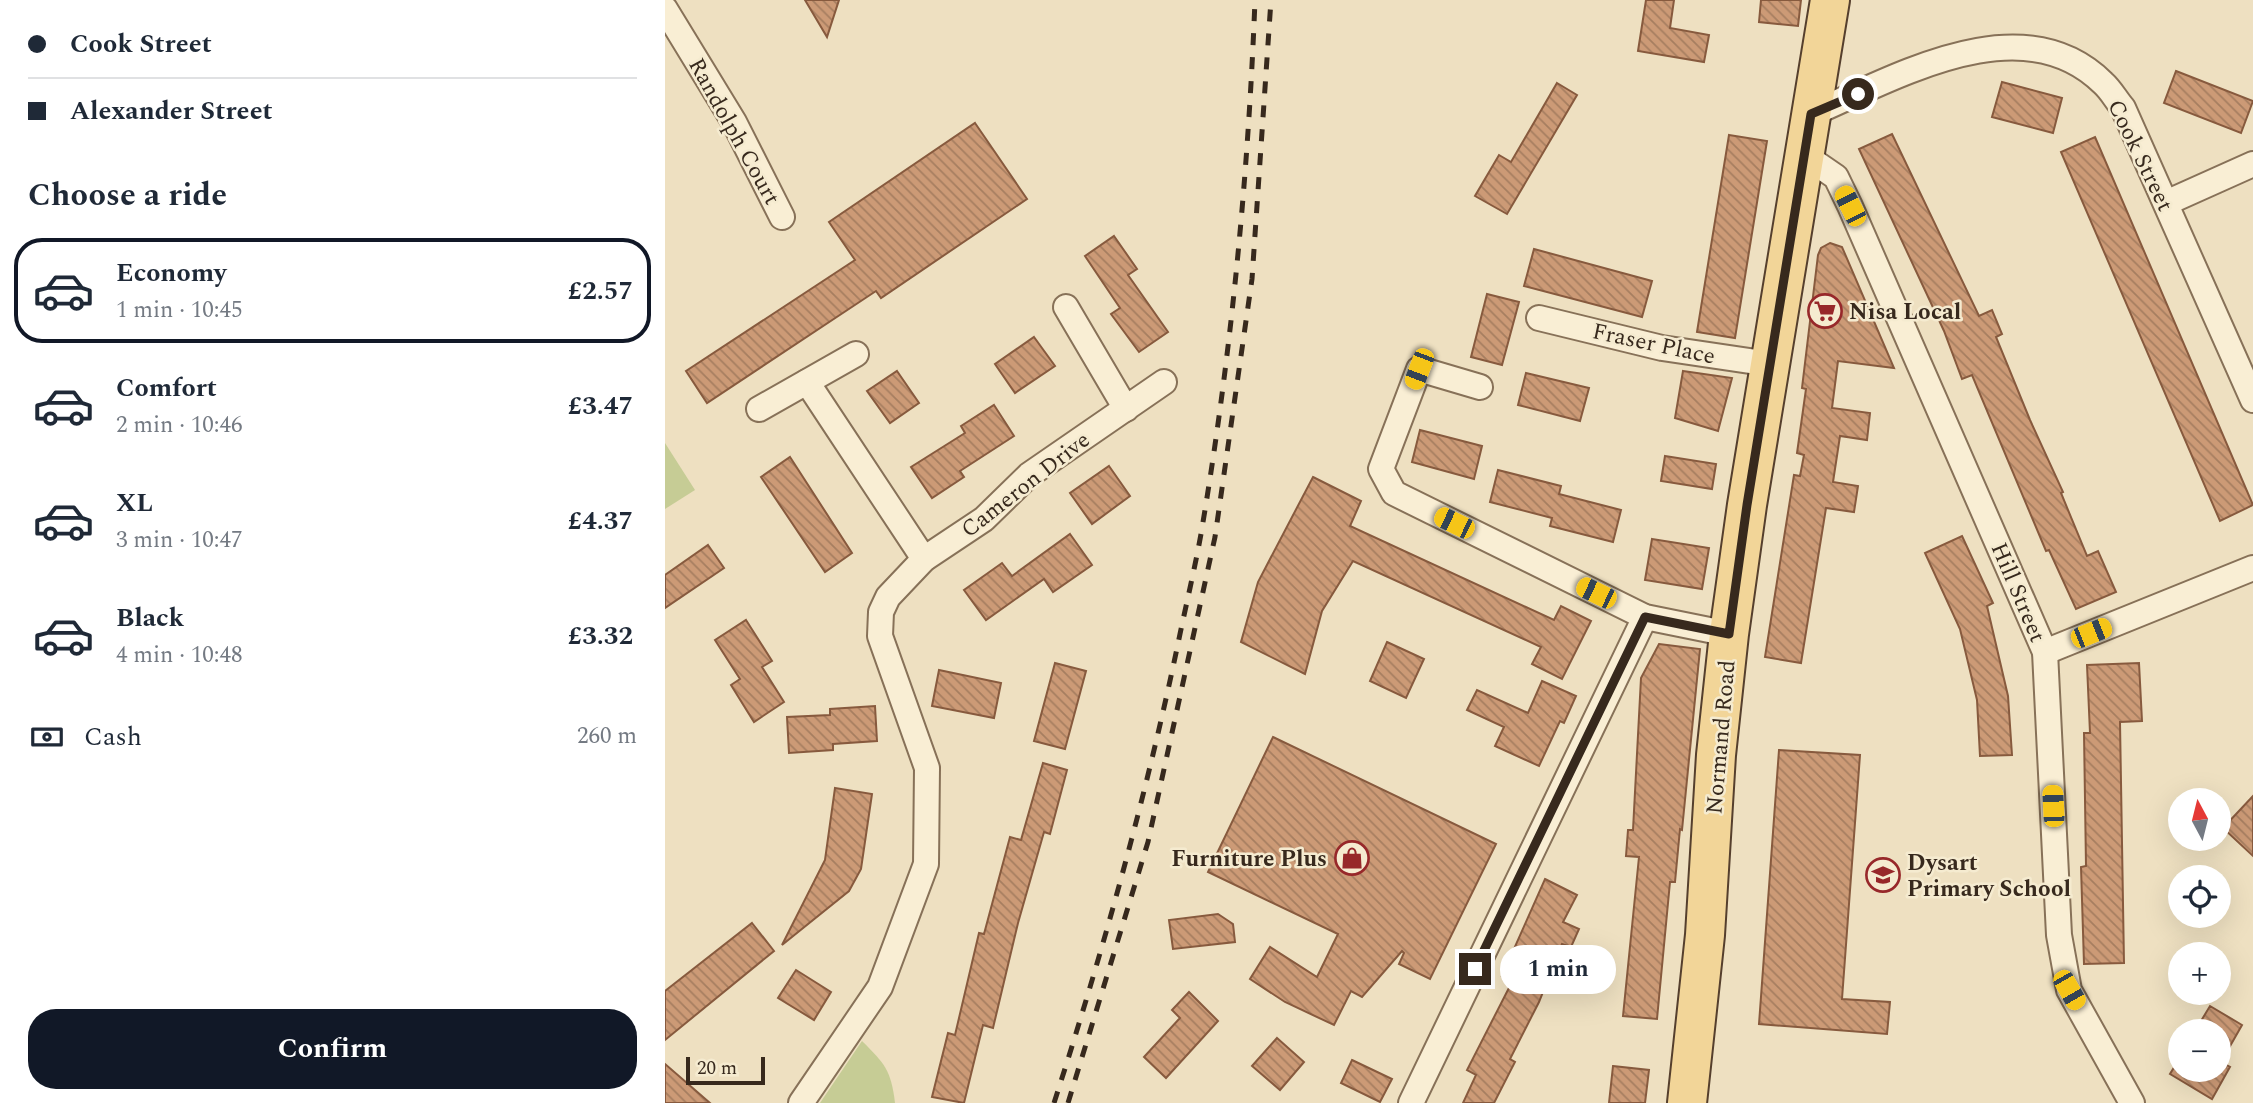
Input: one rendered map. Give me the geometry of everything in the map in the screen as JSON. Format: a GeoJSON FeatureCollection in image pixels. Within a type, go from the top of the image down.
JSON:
{"type":"FeatureCollection","features":[{"type":"Feature","properties":{"kind":"main road","name":"Normand Road"},"geometry":{"type":"LineString","coordinates":[[1687,1103],[1705,934],[1716,755],[1729,634],[1830,0]]}},
{"type":"Feature","properties":{"kind":"street","name":"Randolph Court"},"geometry":{"type":"LineString","coordinates":[[665,9],[734,122],[782,217]]}},
{"type":"Feature","properties":{"kind":"street","name":"Cook Street"},"geometry":{"type":"LineString","coordinates":[[1811,114],[1959,54],[1991,48],[2033,48],[2065,58],[2089,71],[2105,84],[2123,108],[2253,400]]}},
{"type":"Feature","properties":{"kind":"street","name":"Hill Street"},"geometry":{"type":"LineString","coordinates":[[1804,155],[1836,177],[2045,652],[2059,935],[2069,990],[2133,1103]]}},
{"type":"Feature","properties":{"kind":"street"},"geometry":{"type":"LineString","coordinates":[[2166,203],[2253,164]]}},
{"type":"Feature","properties":{"kind":"street"},"geometry":{"type":"LineString","coordinates":[[1066,307],[1126,409]]}},
{"type":"Feature","properties":{"kind":"street","name":"Fraser Place"},"geometry":{"type":"LineString","coordinates":[[1539,318],[1662,348],[1770,364]]}},
{"type":"Feature","properties":{"kind":"street"},"geometry":{"type":"LineString","coordinates":[[759,409],[856,354]]}},
{"type":"Feature","properties":{"kind":"street"},"geometry":{"type":"LineString","coordinates":[[1480,387],[1419,369],[1381,469],[1394,493],[1645,617],[1729,634]]}},
{"type":"Feature","properties":{"kind":"street"},"geometry":{"type":"LineString","coordinates":[[807,382],[924,559]]}},
{"type":"Feature","properties":{"kind":"street","name":"Cameron Drive"},"geometry":{"type":"LineString","coordinates":[[801,1103],[880,987],[926,864],[927,768],[880,636],[881,612],[888,597],[924,559],[984,519],[1029,475],[1164,382]]}},
{"type":"Feature","properties":{"kind":"street"},"geometry":{"type":"LineString","coordinates":[[2045,652],[2253,568]]}},
{"type":"Feature","properties":{"kind":"street"},"geometry":{"type":"LineString","coordinates":[[1411,1103],[1645,617]]}},
{"type":"Feature","properties":{"kind":"green space"},"geometry":{"type":"Polygon","coordinates":[[[665,443],[695,490],[665,509],[665,443]]]}},
{"type":"Feature","properties":{"kind":"green space"},"geometry":{"type":"Polygon","coordinates":[[[862,1041],[886,1068],[895,1103],[820,1103],[862,1041]]]}},
{"type":"Feature","properties":{"kind":"building"},"geometry":{"type":"Polygon","coordinates":[[[805,0],[839,0],[827,37],[805,0]]]}},
{"type":"Feature","properties":{"kind":"building"},"geometry":{"type":"Polygon","coordinates":[[[1646,0],[1674,0],[1670,28],[1709,35],[1704,62],[1638,51],[1646,0]]]}},
{"type":"Feature","properties":{"kind":"building"},"geometry":{"type":"Polygon","coordinates":[[[1761,0],[1801,0],[1798,26],[1759,22],[1761,0]]]}},
{"type":"Feature","properties":{"kind":"building"},"geometry":{"type":"Polygon","coordinates":[[[2176,71],[2253,101],[2241,133],[2164,103],[2176,71]]]}},
{"type":"Feature","properties":{"kind":"building"},"geometry":{"type":"Polygon","coordinates":[[[2002,82],[2062,98],[2053,133],[1992,117],[2002,82]]]}},
{"type":"Feature","properties":{"kind":"building"},"geometry":{"type":"Polygon","coordinates":[[[1557,83],[1577,95],[1507,214],[1475,196],[1499,155],[1511,162],[1557,83]]]}},
{"type":"Feature","properties":{"kind":"building"},"geometry":{"type":"Polygon","coordinates":[[[975,123],[1027,199],[881,298],[876,291],[707,403],[686,371],[855,260],[829,222],[975,123]]]}},
{"type":"Feature","properties":{"kind":"building"},"geometry":{"type":"Polygon","coordinates":[[[1892,134],[1979,316],[1992,310],[2002,334],[1996,337],[2063,492],[2061,493],[2087,556],[2098,551],[2116,592],[2076,609],[2049,550],[2046,551],[1972,375],[1962,379],[1944,331],[1859,149],[1892,134]]]}},
{"type":"Feature","properties":{"kind":"building"},"geometry":{"type":"Polygon","coordinates":[[[1729,135],[1767,141],[1735,338],[1697,332],[1729,135]]]}},
{"type":"Feature","properties":{"kind":"building"},"geometry":{"type":"Polygon","coordinates":[[[2095,137],[2253,505],[2220,521],[2061,152],[2095,137]]]}},
{"type":"Feature","properties":{"kind":"building"},"geometry":{"type":"Polygon","coordinates":[[[1114,236],[1137,269],[1128,275],[1168,332],[1139,352],[1111,314],[1120,308],[1085,256],[1114,236]]]}},
{"type":"Feature","properties":{"kind":"building"},"geometry":{"type":"Polygon","coordinates":[[[1830,243],[1842,247],[1894,368],[1838,361],[1832,408],[1870,413],[1867,440],[1840,436],[1833,482],[1858,486],[1854,512],[1826,508],[1801,663],[1765,657],[1794,475],[1800,476],[1804,455],[1797,453],[1806,389],[1802,388],[1818,255],[1821,248],[1830,243]]]}},
{"type":"Feature","properties":{"kind":"building"},"geometry":{"type":"Polygon","coordinates":[[[1534,249],[1652,281],[1642,317],[1524,286],[1534,249]]]}},
{"type":"Feature","properties":{"kind":"building"},"geometry":{"type":"Polygon","coordinates":[[[1487,294],[1519,302],[1502,365],[1471,357],[1487,294]]]}},
{"type":"Feature","properties":{"kind":"building"},"geometry":{"type":"Polygon","coordinates":[[[1034,337],[1055,366],[1015,393],[995,364],[1034,337]]]}},
{"type":"Feature","properties":{"kind":"building"},"geometry":{"type":"Polygon","coordinates":[[[897,371],[919,403],[890,423],[867,391],[897,371]]]}},
{"type":"Feature","properties":{"kind":"building"},"geometry":{"type":"Polygon","coordinates":[[[1683,371],[1732,378],[1718,431],[1675,418],[1683,371]]]}},
{"type":"Feature","properties":{"kind":"building"},"geometry":{"type":"Polygon","coordinates":[[[1526,373],[1589,388],[1580,421],[1518,405],[1526,373]]]}},
{"type":"Feature","properties":{"kind":"building"},"geometry":{"type":"Polygon","coordinates":[[[994,405],[1014,436],[960,471],[964,477],[932,498],[911,467],[965,433],[961,426],[994,405]]]}},
{"type":"Feature","properties":{"kind":"building"},"geometry":{"type":"Polygon","coordinates":[[[1420,430],[1482,446],[1474,479],[1412,462],[1420,430]]]}},
{"type":"Feature","properties":{"kind":"building"},"geometry":{"type":"Polygon","coordinates":[[[1665,456],[1716,464],[1712,489],[1661,481],[1665,456]]]}},
{"type":"Feature","properties":{"kind":"building"},"geometry":{"type":"Polygon","coordinates":[[[790,457],[852,553],[825,572],[761,477],[790,457]]]}},
{"type":"Feature","properties":{"kind":"building"},"geometry":{"type":"Polygon","coordinates":[[[1109,466],[1130,496],[1092,524],[1070,493],[1109,466]]]}},
{"type":"Feature","properties":{"kind":"building"},"geometry":{"type":"Polygon","coordinates":[[[1498,470],[1561,486],[1559,494],[1621,510],[1613,542],[1550,526],[1552,518],[1490,502],[1498,470]]]}},
{"type":"Feature","properties":{"kind":"building"},"geometry":{"type":"Polygon","coordinates":[[[1313,477],[1361,501],[1350,526],[1554,620],[1561,606],[1591,621],[1562,679],[1532,664],[1541,647],[1353,561],[1322,611],[1305,674],[1241,642],[1258,582],[1313,477]]]}},
{"type":"Feature","properties":{"kind":"building"},"geometry":{"type":"Polygon","coordinates":[[[1070,534],[1092,565],[1053,592],[1044,579],[986,620],[964,590],[1002,563],[1012,576],[1070,534]]]}},
{"type":"Feature","properties":{"kind":"building"},"geometry":{"type":"Polygon","coordinates":[[[1962,536],[1993,603],[1987,606],[2008,696],[2012,755],[1980,756],[1977,700],[1960,629],[1925,553],[1962,536]]]}},
{"type":"Feature","properties":{"kind":"building"},"geometry":{"type":"Polygon","coordinates":[[[1652,539],[1709,548],[1702,589],[1645,580],[1652,539]]]}},
{"type":"Feature","properties":{"kind":"building"},"geometry":{"type":"Polygon","coordinates":[[[708,545],[724,568],[665,608],[665,575],[708,545]]]}},
{"type":"Feature","properties":{"kind":"building"},"geometry":{"type":"Polygon","coordinates":[[[746,620],[772,661],[762,667],[784,702],[754,722],[731,685],[740,679],[715,640],[746,620]]]}},
{"type":"Feature","properties":{"kind":"building"},"geometry":{"type":"Polygon","coordinates":[[[1387,642],[1424,659],[1406,698],[1370,681],[1387,642]]]}},
{"type":"Feature","properties":{"kind":"building"},"geometry":{"type":"Polygon","coordinates":[[[1659,644],[1700,649],[1682,830],[1680,829],[1675,882],[1670,882],[1657,1019],[1623,1016],[1639,857],[1626,856],[1628,830],[1633,830],[1641,678],[1659,644]]]}},
{"type":"Feature","properties":{"kind":"building"},"geometry":{"type":"Polygon","coordinates":[[[1055,663],[1086,671],[1065,749],[1034,741],[1055,663]]]}},
{"type":"Feature","properties":{"kind":"building"},"geometry":{"type":"Polygon","coordinates":[[[2139,663],[2142,721],[2120,722],[2124,963],[2084,964],[2081,867],[2086,866],[2084,733],[2090,733],[2087,665],[2139,663]]]}},
{"type":"Feature","properties":{"kind":"building"},"geometry":{"type":"Polygon","coordinates":[[[939,670],[1001,683],[994,718],[932,706],[939,670]]]}},
{"type":"Feature","properties":{"kind":"building"},"geometry":{"type":"Polygon","coordinates":[[[1542,681],[1576,696],[1564,723],[1560,721],[1539,766],[1495,746],[1504,727],[1467,710],[1477,690],[1528,713],[1542,681]]]}},
{"type":"Feature","properties":{"kind":"building"},"geometry":{"type":"Polygon","coordinates":[[[875,706],[877,741],[833,744],[833,750],[789,753],[787,717],[830,715],[830,709],[875,706]]]}},
{"type":"Feature","properties":{"kind":"building","name":"Furniture Plus"},"geometry":{"type":"Polygon","coordinates":[[[1273,737],[1496,844],[1430,979],[1399,964],[1404,953],[1402,951],[1362,997],[1351,991],[1334,1025],[1285,1002],[1250,979],[1270,947],[1317,977],[1338,934],[1208,872],[1273,737]]]}},
{"type":"Feature","properties":{"kind":"building"},"geometry":{"type":"Polygon","coordinates":[[[1779,750],[1860,755],[1842,999],[1890,1002],[1887,1034],[1759,1024],[1779,750]]]}},
{"type":"Feature","properties":{"kind":"building"},"geometry":{"type":"Polygon","coordinates":[[[1043,763],[1067,770],[1050,834],[1044,832],[1018,923],[993,1028],[983,1025],[964,1103],[932,1097],[948,1033],[955,1035],[979,933],[984,934],[1010,837],[1021,840],[1043,763]]]}},
{"type":"Feature","properties":{"kind":"building"},"geometry":{"type":"Polygon","coordinates":[[[835,788],[872,794],[861,869],[849,891],[782,945],[825,860],[835,788]]]}},
{"type":"Feature","properties":{"kind":"building"},"geometry":{"type":"Polygon","coordinates":[[[2253,796],[2253,856],[2231,835],[2231,819],[2253,796]]]}},
{"type":"Feature","properties":{"kind":"building"},"geometry":{"type":"Polygon","coordinates":[[[1545,879],[1577,895],[1563,922],[1579,929],[1571,947],[1562,944],[1539,1002],[1510,1059],[1515,1062],[1494,1103],[1463,1103],[1476,1075],[1467,1070],[1513,980],[1502,976],[1545,879]]]}},
{"type":"Feature","properties":{"kind":"building"},"geometry":{"type":"Polygon","coordinates":[[[1218,914],[1233,924],[1235,942],[1173,949],[1169,920],[1218,914]]]}},
{"type":"Feature","properties":{"kind":"building"},"geometry":{"type":"Polygon","coordinates":[[[752,923],[774,951],[665,1040],[665,991],[752,923]]]}},
{"type":"Feature","properties":{"kind":"building"},"geometry":{"type":"Polygon","coordinates":[[[796,970],[831,992],[814,1020],[778,998],[796,970]]]}},
{"type":"Feature","properties":{"kind":"building"},"geometry":{"type":"Polygon","coordinates":[[[1189,992],[1218,1021],[1166,1078],[1144,1057],[1180,1018],[1172,1010],[1189,992]]]}},
{"type":"Feature","properties":{"kind":"building"},"geometry":{"type":"Polygon","coordinates":[[[2210,1006],[2242,1025],[2231,1044],[2231,1019],[2202,1019],[2210,1006]]]}},
{"type":"Feature","properties":{"kind":"building"},"geometry":{"type":"Polygon","coordinates":[[[1277,1038],[1304,1062],[1280,1090],[1252,1066],[1277,1038]]]}},
{"type":"Feature","properties":{"kind":"building"},"geometry":{"type":"Polygon","coordinates":[[[1352,1060],[1392,1079],[1380,1102],[1341,1083],[1352,1060]]]}},
{"type":"Feature","properties":{"kind":"building"},"geometry":{"type":"Polygon","coordinates":[[[665,1064],[710,1103],[665,1103],[665,1064]]]}},
{"type":"Feature","properties":{"kind":"building"},"geometry":{"type":"Polygon","coordinates":[[[1613,1066],[1649,1070],[1645,1103],[1609,1103],[1613,1066]]]}},
{"type":"Feature","properties":{"kind":"building"},"geometry":{"type":"Polygon","coordinates":[[[2183,1082],[2222,1082],[2212,1099],[2183,1082]]]}},
{"type":"Feature","properties":{"kind":"railway"},"geometry":{"type":"LineString","coordinates":[[1054,1103],[1090,987],[1139,811],[1201,534],[1237,268],[1255,0]]}},
{"type":"Feature","properties":{"kind":"railway"},"geometry":{"type":"LineString","coordinates":[[1068,1103],[1148,842],[1215,537],[1252,279],[1271,0]]}},
{"type":"Feature","properties":{"kind":"place","name":"Nisa Local"},"geometry":{"type":"Point","coordinates":[1825,311]}},
{"type":"Feature","properties":{"kind":"place","name":"Furniture Plus"},"geometry":{"type":"Point","coordinates":[1352,858]}},
{"type":"Feature","properties":{"kind":"place","name":"Dysart Primary School"},"geometry":{"type":"Point","coordinates":[1883,875]}},
{"type":"Feature","properties":{"kind":"route"},"geometry":{"type":"LineString","coordinates":[[1475,969],[1645,617],[1729,634],[1747,505],[1811,114],[1858,94]]}}]}
